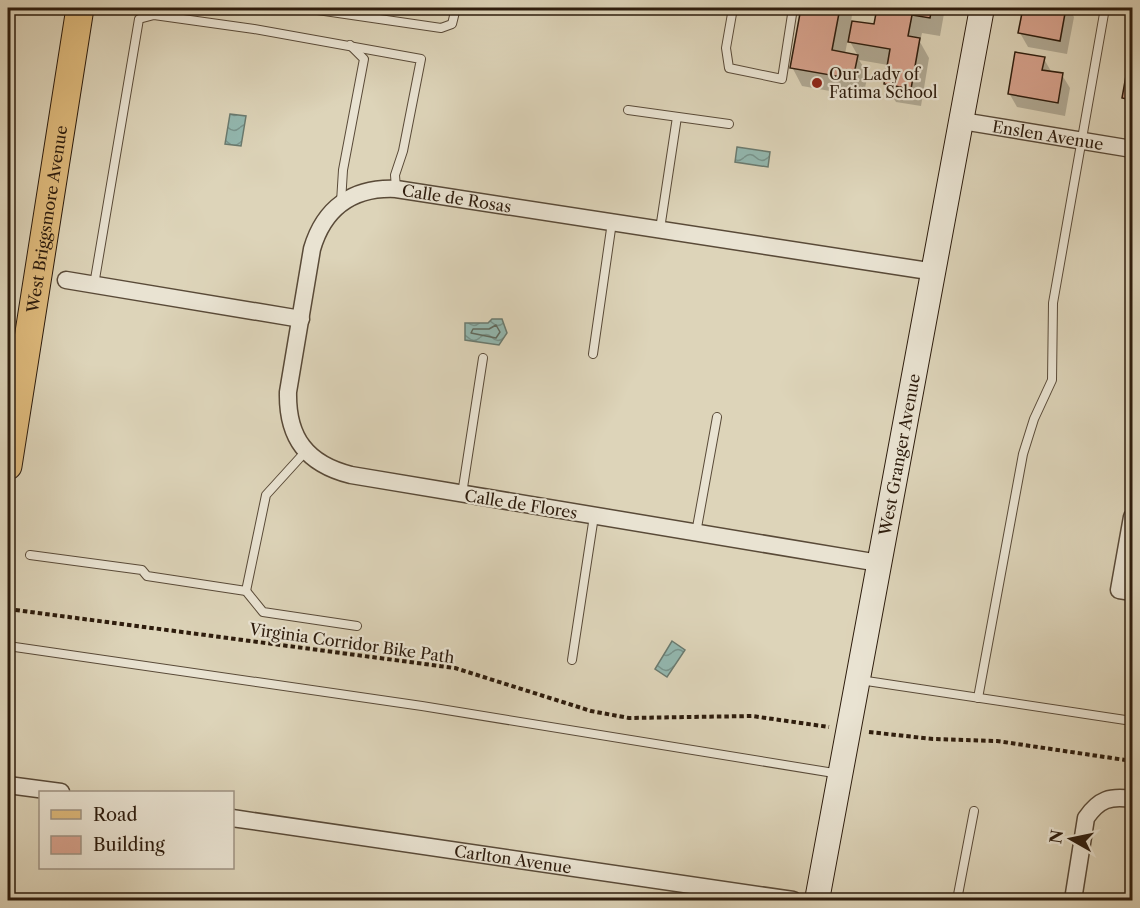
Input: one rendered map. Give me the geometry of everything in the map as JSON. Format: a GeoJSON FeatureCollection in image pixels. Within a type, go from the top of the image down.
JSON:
{"type":"FeatureCollection","features":[{"type":"Feature","properties":{"kind":"main road","name":"West Briggsmore Avenue"},"geometry":{"type":"LineString","coordinates":[[8,466],[80,8]]}},
{"type":"Feature","properties":{"kind":"street","name":"West Granger Avenue"},"geometry":{"type":"LineString","coordinates":[[817,900],[935,272],[982,8]]}},
{"type":"Feature","properties":{"kind":"street","name":"Enslen Avenue"},"geometry":{"type":"LineString","coordinates":[[962,121],[1132,149]]}},
{"type":"Feature","properties":{"kind":"street","name":"Calle de Rosas"},"geometry":{"type":"LineString","coordinates":[[301,318],[316,235],[328,214],[341,202],[367,191],[396,189],[935,272]]}},
{"type":"Feature","properties":{"kind":"street"},"geometry":{"type":"LineString","coordinates":[[66,280],[301,318]]}},
{"type":"Feature","properties":{"kind":"street","name":"Calle de Flores"},"geometry":{"type":"LineString","coordinates":[[301,318],[288,410],[297,439],[320,464],[333,471],[879,563]]}},
{"type":"Feature","properties":{"kind":"street"},"geometry":{"type":"LineString","coordinates":[[1126,591],[1132,517]]}},
{"type":"Feature","properties":{"kind":"street"},"geometry":{"type":"LineString","coordinates":[[8,784],[54,791]]}},
{"type":"Feature","properties":{"kind":"street"},"geometry":{"type":"LineString","coordinates":[[1073,900],[1086,818],[1103,800],[1115,796],[1132,799]]}},
{"type":"Feature","properties":{"kind":"street","name":"Carlton Avenue"},"geometry":{"type":"LineString","coordinates":[[234,818],[793,900]]}},
{"type":"Feature","properties":{"kind":"lane"},"geometry":{"type":"LineString","coordinates":[[304,8],[441,27],[452,24],[456,8]]}},
{"type":"Feature","properties":{"kind":"lane"},"geometry":{"type":"LineString","coordinates":[[733,8],[726,48],[729,68],[782,79],[794,8]]}},
{"type":"Feature","properties":{"kind":"lane"},"geometry":{"type":"LineString","coordinates":[[978,698],[1023,454],[1034,419],[1052,380],[1053,303],[1105,8]]}},
{"type":"Feature","properties":{"kind":"lane"},"geometry":{"type":"LineString","coordinates":[[94,285],[139,20],[154,15],[350,45],[422,59],[403,151],[395,175],[396,189]]}},
{"type":"Feature","properties":{"kind":"lane"},"geometry":{"type":"LineString","coordinates":[[341,202],[343,170],[364,59],[350,45]]}},
{"type":"Feature","properties":{"kind":"lane"},"geometry":{"type":"LineString","coordinates":[[628,110],[729,124]]}},
{"type":"Feature","properties":{"kind":"lane"},"geometry":{"type":"LineString","coordinates":[[660,229],[677,117]]}},
{"type":"Feature","properties":{"kind":"lane"},"geometry":{"type":"LineString","coordinates":[[593,354],[612,222]]}},
{"type":"Feature","properties":{"kind":"lane"},"geometry":{"type":"LineString","coordinates":[[462,494],[483,358]]}},
{"type":"Feature","properties":{"kind":"lane"},"geometry":{"type":"LineString","coordinates":[[696,533],[717,417]]}},
{"type":"Feature","properties":{"kind":"lane"},"geometry":{"type":"LineString","coordinates":[[246,591],[266,495],[306,451]]}},
{"type":"Feature","properties":{"kind":"lane"},"geometry":{"type":"LineString","coordinates":[[572,660],[594,516]]}},
{"type":"Feature","properties":{"kind":"lane"},"geometry":{"type":"LineString","coordinates":[[30,555],[142,570],[147,576],[246,591],[263,612],[357,626]]}},
{"type":"Feature","properties":{"kind":"lane"},"geometry":{"type":"LineString","coordinates":[[8,646],[422,706],[840,774]]}},
{"type":"Feature","properties":{"kind":"lane"},"geometry":{"type":"LineString","coordinates":[[858,680],[1132,721]]}},
{"type":"Feature","properties":{"kind":"lane"},"geometry":{"type":"LineString","coordinates":[[957,900],[974,811]]}},
{"type":"Feature","properties":{"kind":"path","name":"Virginia Corridor Bike Path"},"geometry":{"type":"LineString","coordinates":[[8,609],[455,668],[591,711],[629,718],[752,716],[831,727]]}},
{"type":"Feature","properties":{"kind":"path"},"geometry":{"type":"LineString","coordinates":[[867,732],[933,739],[997,741],[1132,761]]}},
{"type":"Feature","properties":{"kind":"water"},"geometry":{"type":"Polygon","coordinates":[[[230,114],[246,116],[241,146],[225,144],[230,114]]]}},
{"type":"Feature","properties":{"kind":"water"},"geometry":{"type":"Polygon","coordinates":[[[737,147],[770,152],[768,167],[735,162],[737,147]]]}},
{"type":"Feature","properties":{"kind":"water"},"geometry":{"type":"Polygon","coordinates":[[[492,319],[502,319],[507,333],[499,345],[465,340],[465,323],[488,323],[492,319]]]}},
{"type":"Feature","properties":{"kind":"water"},"geometry":{"type":"Polygon","coordinates":[[[672,641],[685,650],[667,677],[655,669],[672,641]]]}},
{"type":"Feature","properties":{"kind":"building"},"geometry":{"type":"Polygon","coordinates":[[[801,8],[840,8],[832,50],[858,55],[853,79],[790,68],[801,8]]]}},
{"type":"Feature","properties":{"kind":"building"},"geometry":{"type":"Polygon","coordinates":[[[877,8],[932,8],[930,18],[912,15],[908,36],[920,38],[911,89],[884,84],[890,49],[848,42],[852,21],[874,24],[877,8]]]}},
{"type":"Feature","properties":{"kind":"building"},"geometry":{"type":"Polygon","coordinates":[[[1023,8],[1066,8],[1060,41],[1018,33],[1023,8]]]}},
{"type":"Feature","properties":{"kind":"building"},"geometry":{"type":"Polygon","coordinates":[[[1015,52],[1045,57],[1042,70],[1063,73],[1058,103],[1008,94],[1015,52]]]}},
{"type":"Feature","properties":{"kind":"building"},"geometry":{"type":"Polygon","coordinates":[[[1129,59],[1132,60],[1132,100],[1122,98],[1129,59]]]}},
{"type":"Feature","properties":{"kind":"place","name":"Our Lady of Fatima School"},"geometry":{"type":"Point","coordinates":[817,83]}}]}
